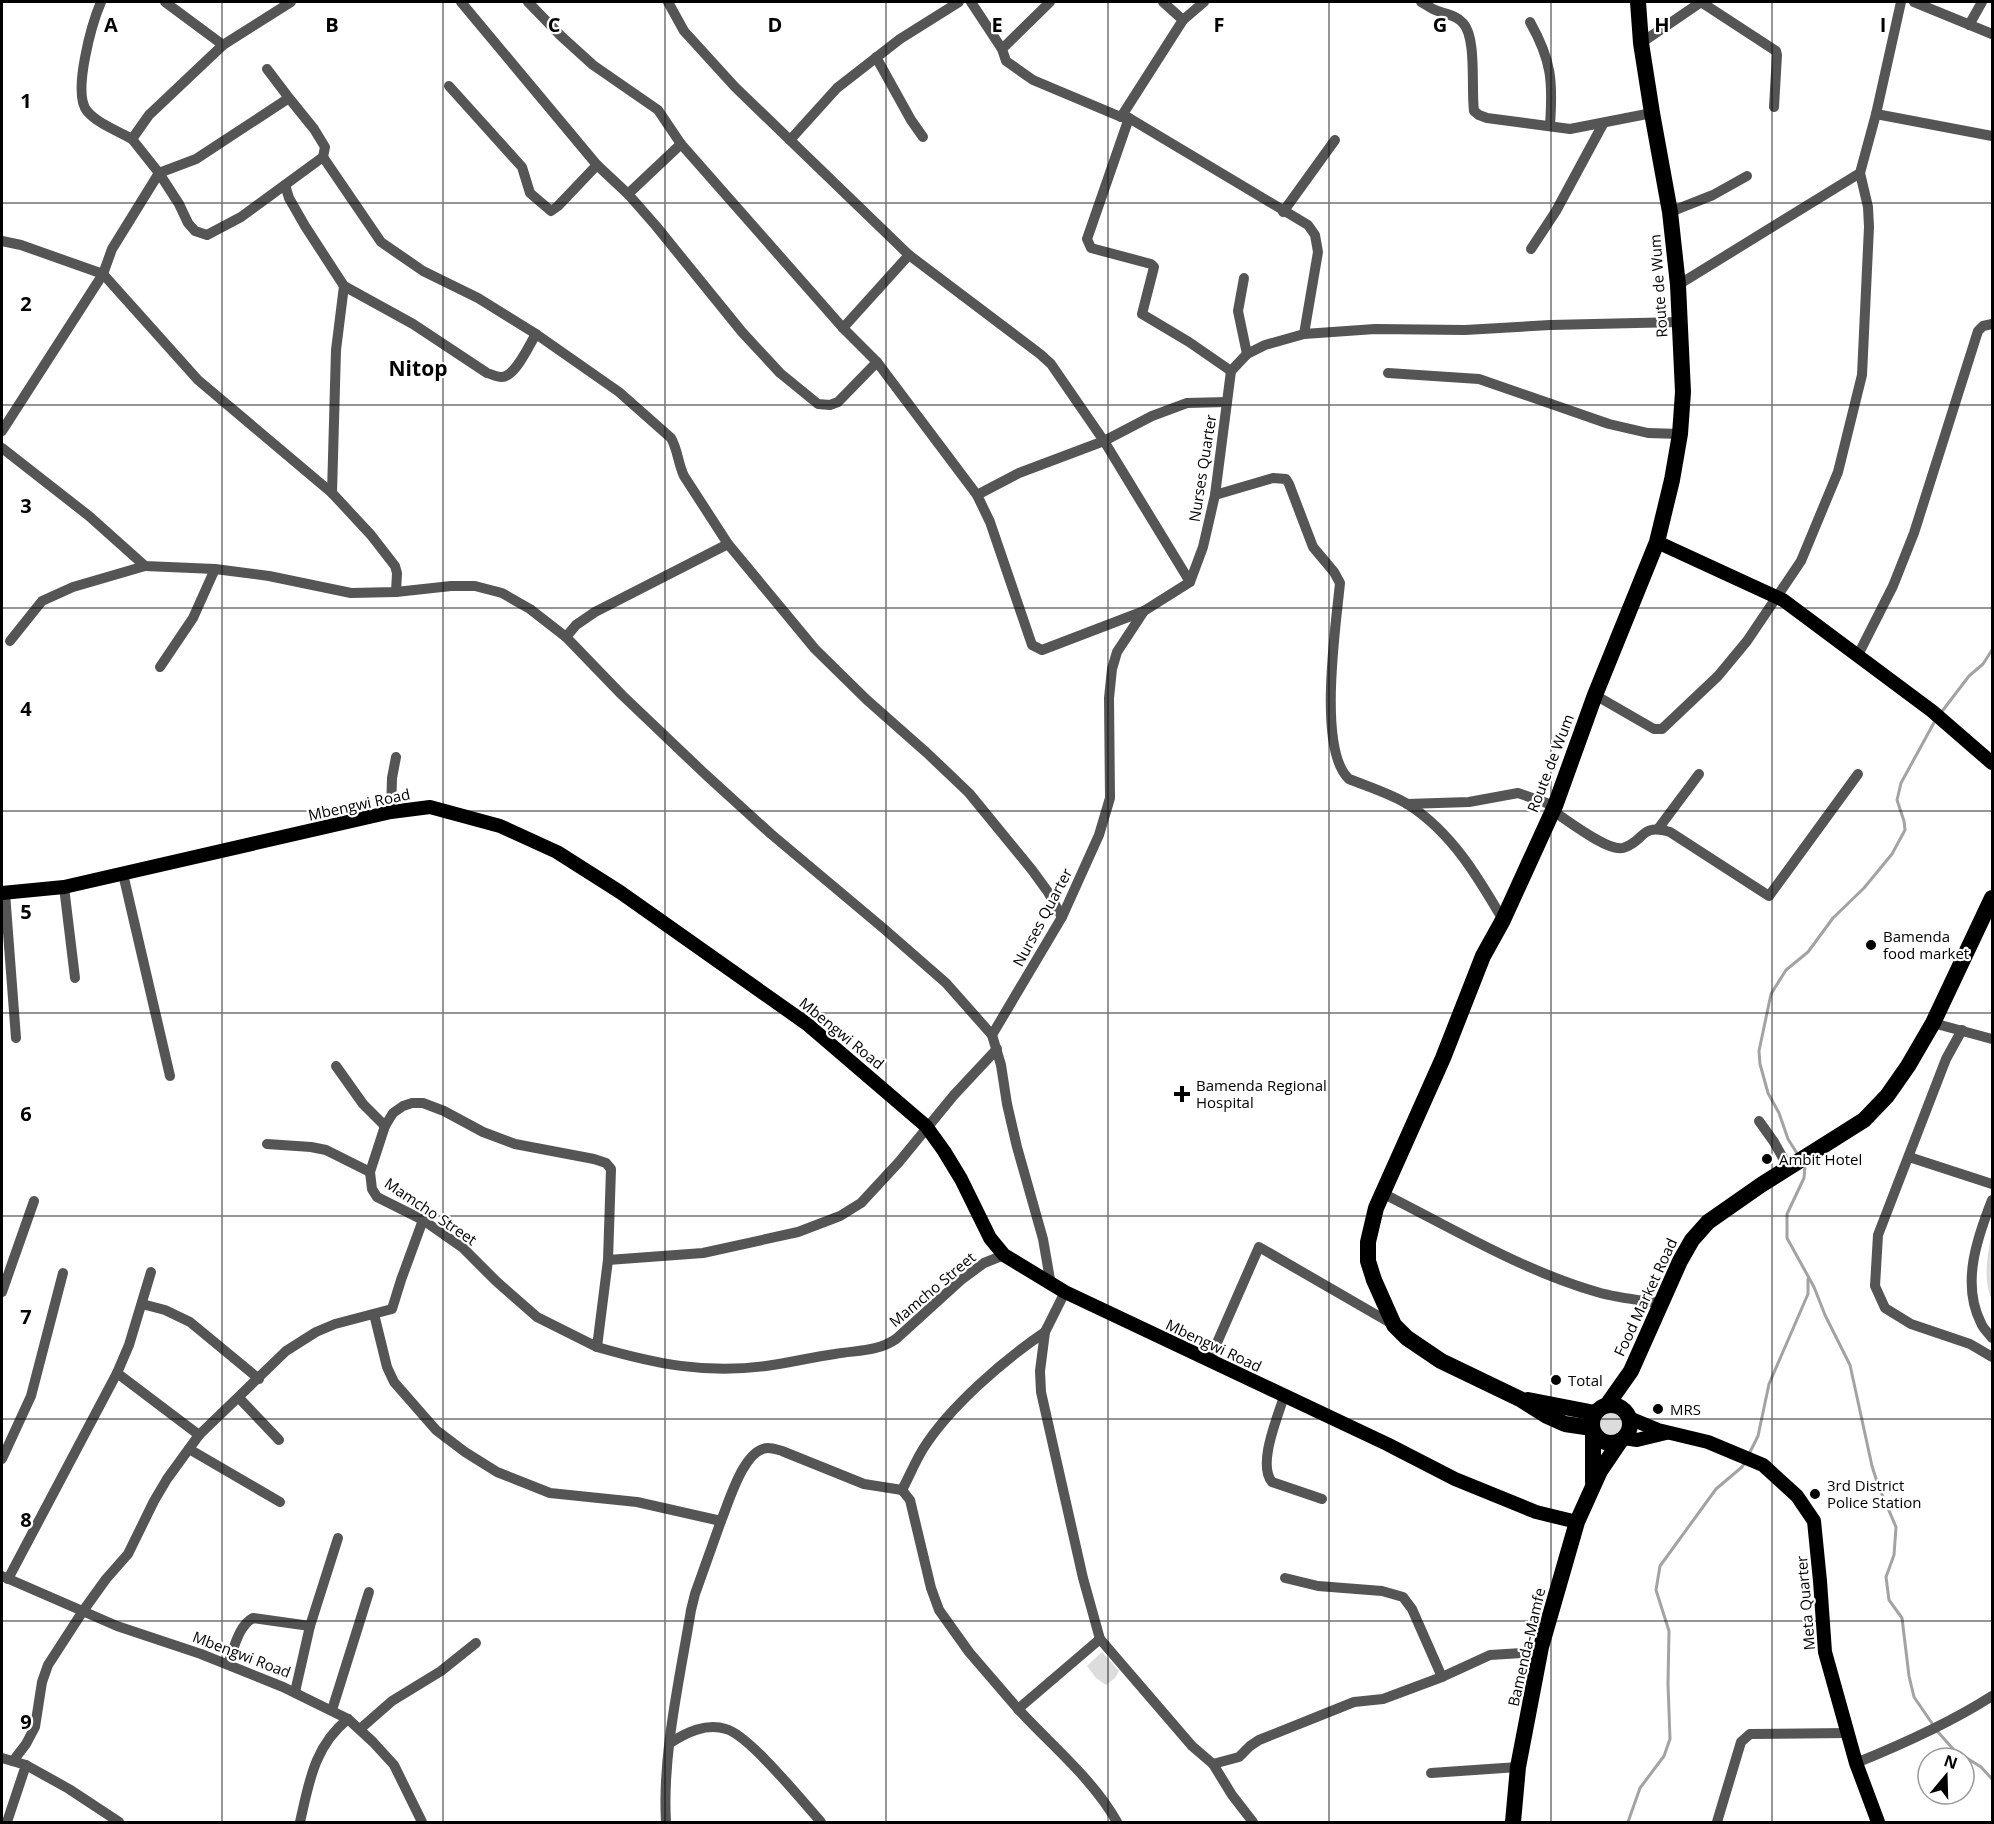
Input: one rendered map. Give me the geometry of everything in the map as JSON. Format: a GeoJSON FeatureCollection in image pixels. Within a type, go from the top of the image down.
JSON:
{"type":"FeatureCollection","features":[{"type":"Feature","properties":{"kind":"highway","name":"Route de Wum"},"geometry":{"type":"LineString","coordinates":[[1597,1420],[1520,1400],[1441,1360],[1407,1338],[1394,1325],[1374,1280],[1368,1261],[1368,1242],[1382,1193],[1443,1058],[1483,956],[1503,920],[1554,808],[1595,694],[1657,542],[1672,480],[1680,434],[1683,392],[1678,285],[1670,212],[1641,43],[1638,2]]}},
{"type":"Feature","properties":{"kind":"highway","name":"Food Market Road"},"geometry":{"type":"LineString","coordinates":[[1597,1420],[1631,1371],[1680,1261],[1692,1240],[1708,1222],[1864,1120],[1877,1108],[1908,1066],[1934,1023],[1992,898]]}},
{"type":"Feature","properties":{"kind":"highway","name":"Food Market Road"},"geometry":{"type":"LineString","coordinates":[[1628,1417],[1626,1398],[1631,1371]]}},
{"type":"Feature","properties":{"kind":"highway"},"geometry":{"type":"LineString","coordinates":[[1619,1407],[1628,1417],[1629,1429],[1622,1439],[1615,1443],[1602,1441],[1597,1420],[1619,1407]]}},
{"type":"Feature","properties":{"kind":"highway","name":"Bamenda-Mamfe"},"geometry":{"type":"LineString","coordinates":[[1593,1485],[1597,1420]]}},
{"type":"Feature","properties":{"kind":"highway","name":"Bamenda-Mamfe"},"geometry":{"type":"LineString","coordinates":[[1513,1822],[1518,1767],[1541,1647],[1577,1522],[1593,1485],[1622,1439]]}},
{"type":"Feature","properties":{"kind":"main road"},"geometry":{"type":"LineString","coordinates":[[1657,542],[1776,597],[1932,711],[1992,763]]}},
{"type":"Feature","properties":{"kind":"main road","name":"Mbengwi Road"},"geometry":{"type":"LineString","coordinates":[[3,893],[64,887],[391,812],[430,807],[500,826],[557,852],[620,892],[807,1024],[926,1126],[961,1179],[990,1238],[1004,1256],[1065,1292],[1455,1479],[1536,1512],[1577,1522]]}},
{"type":"Feature","properties":{"kind":"main road"},"geometry":{"type":"LineString","coordinates":[[1628,1417],[1668,1433]]}},
{"type":"Feature","properties":{"kind":"main road"},"geometry":{"type":"LineString","coordinates":[[1622,1439],[1637,1440],[1668,1433]]}},
{"type":"Feature","properties":{"kind":"main road","name":"Meta Quarter"},"geometry":{"type":"LineString","coordinates":[[1668,1433],[1708,1442],[1763,1465],[1797,1496],[1814,1521],[1821,1581],[1825,1652],[1856,1763],[1878,1822]]}},
{"type":"Feature","properties":{"kind":"street"},"geometry":{"type":"LineString","coordinates":[[101,2],[87,44],[81,97],[86,110],[97,120],[132,139],[159,173],[188,223],[202,235],[207,235],[241,217],[323,157],[325,147],[314,129],[267,69]]}},
{"type":"Feature","properties":{"kind":"street"},"geometry":{"type":"LineString","coordinates":[[165,2],[223,45]]}},
{"type":"Feature","properties":{"kind":"street"},"geometry":{"type":"LineString","coordinates":[[132,139],[148,115],[223,45],[291,2]]}},
{"type":"Feature","properties":{"kind":"street"},"geometry":{"type":"LineString","coordinates":[[460,2],[597,165],[628,194],[742,332],[780,373],[818,404],[830,405],[838,402],[877,363]]}},
{"type":"Feature","properties":{"kind":"street"},"geometry":{"type":"LineString","coordinates":[[528,2],[561,36],[593,64],[658,110],[681,144],[843,328],[877,363],[977,495],[990,522],[1032,645],[1042,650],[1144,611]]}},
{"type":"Feature","properties":{"kind":"street"},"geometry":{"type":"LineString","coordinates":[[668,2],[684,31],[735,87],[909,255],[1046,359],[1104,441],[1190,582]]}},
{"type":"Feature","properties":{"kind":"street"},"geometry":{"type":"LineString","coordinates":[[790,140],[837,88],[876,57],[959,2]]}},
{"type":"Feature","properties":{"kind":"street"},"geometry":{"type":"LineString","coordinates":[[971,2],[1002,49],[1006,61],[1033,80],[1154,131],[1283,212],[1308,225],[1315,235],[1318,252],[1304,334]]}},
{"type":"Feature","properties":{"kind":"street"},"geometry":{"type":"LineString","coordinates":[[1002,49],[1050,2]]}},
{"type":"Feature","properties":{"kind":"street"},"geometry":{"type":"LineString","coordinates":[[1163,2],[1183,20]]}},
{"type":"Feature","properties":{"kind":"street"},"geometry":{"type":"LineString","coordinates":[[1204,2],[1183,20],[1125,117],[1087,239],[1091,248],[1151,264],[1154,267],[1142,314],[1231,371],[1247,354],[1265,345],[1304,334],[1375,329],[1465,330],[1550,325],[1680,322]]}},
{"type":"Feature","properties":{"kind":"street"},"geometry":{"type":"LineString","coordinates":[[1421,2],[1463,22],[1469,33],[1473,66],[1474,111],[1479,115],[1570,129],[1652,113]]}},
{"type":"Feature","properties":{"kind":"street"},"geometry":{"type":"LineString","coordinates":[[1641,43],[1701,2],[1776,51],[1774,107]]}},
{"type":"Feature","properties":{"kind":"street"},"geometry":{"type":"LineString","coordinates":[[1595,694],[1654,729],[1662,729],[1718,676],[1747,641],[1801,561],[1838,472],[1862,375],[1869,227],[1868,207],[1860,173],[1876,114],[1901,2]]}},
{"type":"Feature","properties":{"kind":"street"},"geometry":{"type":"LineString","coordinates":[[1914,2],[1992,34]]}},
{"type":"Feature","properties":{"kind":"street"},"geometry":{"type":"LineString","coordinates":[[1969,25],[1982,2]]}},
{"type":"Feature","properties":{"kind":"street"},"geometry":{"type":"LineString","coordinates":[[1530,22],[1544,46],[1553,88],[1550,125]]}},
{"type":"Feature","properties":{"kind":"street"},"geometry":{"type":"LineString","coordinates":[[876,57],[923,137]]}},
{"type":"Feature","properties":{"kind":"street"},"geometry":{"type":"LineString","coordinates":[[449,86],[522,167],[530,193],[551,211],[597,165]]}},
{"type":"Feature","properties":{"kind":"street"},"geometry":{"type":"LineString","coordinates":[[2,431],[102,274],[112,249],[159,173],[195,159],[289,98]]}},
{"type":"Feature","properties":{"kind":"street"},"geometry":{"type":"LineString","coordinates":[[1876,114],[1992,136]]}},
{"type":"Feature","properties":{"kind":"street"},"geometry":{"type":"LineString","coordinates":[[1531,249],[1556,211],[1603,124]]}},
{"type":"Feature","properties":{"kind":"street"},"geometry":{"type":"LineString","coordinates":[[1283,212],[1335,140]]}},
{"type":"Feature","properties":{"kind":"street"},"geometry":{"type":"LineString","coordinates":[[628,194],[681,144]]}},
{"type":"Feature","properties":{"kind":"street"},"geometry":{"type":"LineString","coordinates":[[323,157],[381,242],[423,271],[478,298],[536,334],[619,392],[671,438],[676,446],[679,465],[684,476],[728,544],[815,649],[969,793],[1020,854],[1048,892],[1062,917]]}},
{"type":"Feature","properties":{"kind":"street"},"geometry":{"type":"LineString","coordinates":[[1678,285],[1860,173]]}},
{"type":"Feature","properties":{"kind":"street"},"geometry":{"type":"LineString","coordinates":[[1670,212],[1713,195],[1747,176]]}},
{"type":"Feature","properties":{"kind":"street"},"geometry":{"type":"LineString","coordinates":[[285,185],[289,198],[305,226],[344,286],[413,324],[487,373],[500,377],[509,376],[536,334]]}},
{"type":"Feature","properties":{"kind":"street"},"geometry":{"type":"LineString","coordinates":[[2,240],[102,274],[198,380],[332,493],[371,535],[397,573],[396,592]]}},
{"type":"Feature","properties":{"kind":"street"},"geometry":{"type":"LineString","coordinates":[[843,328],[909,255]]}},
{"type":"Feature","properties":{"kind":"street"},"geometry":{"type":"LineString","coordinates":[[1244,278],[1238,311],[1247,354]]}},
{"type":"Feature","properties":{"kind":"street"},"geometry":{"type":"LineString","coordinates":[[332,493],[336,350],[344,286]]}},
{"type":"Feature","properties":{"kind":"street"},"geometry":{"type":"LineString","coordinates":[[1858,655],[1893,586],[1914,533],[1978,331],[1983,326],[1992,324]]}},
{"type":"Feature","properties":{"kind":"street","name":"Nurses Quarter"},"geometry":{"type":"LineString","coordinates":[[992,1035],[1062,917],[1100,836],[1110,798],[1109,698],[1112,669],[1117,652],[1144,611],[1190,582],[1203,548],[1215,495],[1231,371]]}},
{"type":"Feature","properties":{"kind":"street"},"geometry":{"type":"LineString","coordinates":[[1388,373],[1479,379],[1608,424],[1648,433],[1680,434]]}},
{"type":"Feature","properties":{"kind":"street"},"geometry":{"type":"LineString","coordinates":[[977,495],[1019,473],[1104,441],[1152,416],[1187,403],[1227,402]]}},
{"type":"Feature","properties":{"kind":"street"},"geometry":{"type":"LineString","coordinates":[[2,448],[89,516],[146,566]]}},
{"type":"Feature","properties":{"kind":"street"},"geometry":{"type":"LineString","coordinates":[[1215,495],[1273,477],[1286,479],[1313,547],[1340,583],[1330,710],[1338,758],[1344,774],[1349,779],[1407,804],[1436,826],[1473,869],[1503,920]]}},
{"type":"Feature","properties":{"kind":"street"},"geometry":{"type":"LineString","coordinates":[[567,637],[576,625],[595,612],[728,544]]}},
{"type":"Feature","properties":{"kind":"street"},"geometry":{"type":"LineString","coordinates":[[10,641],[42,601],[73,587],[146,566],[214,569],[268,576],[351,593],[475,586],[502,593],[530,609],[567,637],[622,695],[771,834],[884,928],[945,983],[992,1035],[997,1049],[1007,1104],[1040,1229],[1051,1285]]}},
{"type":"Feature","properties":{"kind":"street"},"geometry":{"type":"LineString","coordinates":[[160,667],[193,618],[214,569]]}},
{"type":"Feature","properties":{"kind":"street"},"geometry":{"type":"LineString","coordinates":[[391,812],[392,778],[396,757]]}},
{"type":"Feature","properties":{"kind":"street"},"geometry":{"type":"LineString","coordinates":[[1658,828],[1699,774]]}},
{"type":"Feature","properties":{"kind":"street"},"geometry":{"type":"LineString","coordinates":[[1407,804],[1468,802],[1518,793],[1554,808],[1610,847],[1623,848],[1646,831],[1658,828],[1670,832],[1769,896],[1858,774]]}},
{"type":"Feature","properties":{"kind":"street"},"geometry":{"type":"LineString","coordinates":[[123,874],[170,1076]]}},
{"type":"Feature","properties":{"kind":"street"},"geometry":{"type":"LineString","coordinates":[[64,887],[75,978]]}},
{"type":"Feature","properties":{"kind":"street"},"geometry":{"type":"LineString","coordinates":[[3,893],[16,1038]]}},
{"type":"Feature","properties":{"kind":"street"},"geometry":{"type":"LineString","coordinates":[[1934,1023],[1992,1039]]}},
{"type":"Feature","properties":{"kind":"street"},"geometry":{"type":"LineString","coordinates":[[1962,1030],[1946,1059],[1878,1235],[1875,1286],[1885,1308],[1911,1324],[1970,1344],[1992,1357]]}},
{"type":"Feature","properties":{"kind":"street"},"geometry":{"type":"LineString","coordinates":[[608,1260],[703,1253],[751,1244],[798,1232],[840,1216],[861,1203],[899,1162],[926,1126],[997,1049]]}},
{"type":"Feature","properties":{"kind":"street"},"geometry":{"type":"LineString","coordinates":[[336,1066],[363,1104],[385,1126]]}},
{"type":"Feature","properties":{"kind":"street","name":"Mamcho Street"},"geometry":{"type":"LineString","coordinates":[[597,1347],[608,1260],[608,1212],[612,1179],[611,1169],[606,1163],[514,1144],[423,1103],[403,1106],[393,1113],[385,1126],[370,1172],[372,1189],[378,1197],[423,1220],[463,1248],[537,1317],[597,1347],[658,1364],[698,1369],[756,1367],[873,1350],[886,1346],[977,1268],[1004,1256]]}},
{"type":"Feature","properties":{"kind":"street"},"geometry":{"type":"LineString","coordinates":[[1759,1121],[1774,1142],[1798,1162]]}},
{"type":"Feature","properties":{"kind":"street"},"geometry":{"type":"LineString","coordinates":[[267,1144],[327,1150],[370,1172]]}},
{"type":"Feature","properties":{"kind":"street"},"geometry":{"type":"LineString","coordinates":[[1909,1156],[1992,1184]]}},
{"type":"Feature","properties":{"kind":"street"},"geometry":{"type":"LineString","coordinates":[[1382,1193],[1525,1265],[1563,1281],[1598,1292],[1660,1303]]}},
{"type":"Feature","properties":{"kind":"street"},"geometry":{"type":"LineString","coordinates":[[1992,1200],[1977,1242],[1972,1266],[1972,1282],[1974,1302],[1981,1324],[1992,1338]]}},
{"type":"Feature","properties":{"kind":"street"},"geometry":{"type":"LineString","coordinates":[[2,1292],[34,1201]]}},
{"type":"Feature","properties":{"kind":"street"},"geometry":{"type":"LineString","coordinates":[[7,1760],[26,1744],[35,1727],[42,1682],[48,1665],[82,1611],[128,1554],[154,1501],[199,1436],[286,1351],[316,1332],[335,1324],[389,1311],[394,1306],[400,1280],[423,1220]]}},
{"type":"Feature","properties":{"kind":"street"},"geometry":{"type":"LineString","coordinates":[[1209,1361],[1259,1247],[1394,1325]]}},
{"type":"Feature","properties":{"kind":"street"},"geometry":{"type":"LineString","coordinates":[[5,1578],[117,1373],[151,1272]]}},
{"type":"Feature","properties":{"kind":"street"},"geometry":{"type":"LineString","coordinates":[[2,1459],[31,1396],[63,1274]]}},
{"type":"Feature","properties":{"kind":"street"},"geometry":{"type":"LineString","coordinates":[[1065,1292],[1045,1332],[1040,1371],[1041,1392],[1083,1578],[1100,1639],[1192,1746],[1214,1764],[1232,1795],[1253,1822]]}},
{"type":"Feature","properties":{"kind":"street"},"geometry":{"type":"LineString","coordinates":[[142,1304],[165,1310],[190,1322],[259,1379]]}},
{"type":"Feature","properties":{"kind":"street"},"geometry":{"type":"LineString","coordinates":[[374,1314],[387,1367],[394,1382],[436,1430],[497,1472],[550,1493],[637,1502],[721,1521]]}},
{"type":"Feature","properties":{"kind":"street"},"geometry":{"type":"LineString","coordinates":[[902,1490],[923,1449],[941,1426],[985,1380],[1019,1350],[1045,1332]]}},
{"type":"Feature","properties":{"kind":"street"},"geometry":{"type":"LineString","coordinates":[[117,1373],[199,1436]]}},
{"type":"Feature","properties":{"kind":"street"},"geometry":{"type":"LineString","coordinates":[[1284,1396],[1267,1455],[1268,1477],[1272,1482],[1322,1499]]}},
{"type":"Feature","properties":{"kind":"street"},"geometry":{"type":"LineString","coordinates":[[240,1398],[279,1440]]}},
{"type":"Feature","properties":{"kind":"street"},"geometry":{"type":"LineString","coordinates":[[666,1822],[664,1793],[670,1743],[691,1610],[698,1583],[736,1484],[750,1459],[760,1450],[769,1448],[864,1484],[902,1490],[910,1500],[931,1588],[939,1610],[969,1652],[1017,1709],[1082,1775],[1117,1822]]}},
{"type":"Feature","properties":{"kind":"street"},"geometry":{"type":"LineString","coordinates":[[189,1449],[280,1502]]}},
{"type":"Feature","properties":{"kind":"street"},"geometry":{"type":"LineString","coordinates":[[295,1692],[310,1626],[338,1538]]}},
{"type":"Feature","properties":{"kind":"street","name":"Mbengwi Road"},"geometry":{"type":"LineString","coordinates":[[5,1578],[117,1626],[228,1664],[295,1692],[348,1719],[394,1765],[422,1822]]}},
{"type":"Feature","properties":{"kind":"street"},"geometry":{"type":"LineString","coordinates":[[1285,1578],[1318,1586],[1382,1592],[1403,1598],[1412,1609],[1442,1677]]}},
{"type":"Feature","properties":{"kind":"street"},"geometry":{"type":"LineString","coordinates":[[332,1710],[369,1592]]}},
{"type":"Feature","properties":{"kind":"street"},"geometry":{"type":"LineString","coordinates":[[228,1664],[242,1629],[247,1621],[253,1618],[310,1626]]}},
{"type":"Feature","properties":{"kind":"street"},"geometry":{"type":"LineString","coordinates":[[1017,1709],[1100,1639]]}},
{"type":"Feature","properties":{"kind":"street"},"geometry":{"type":"LineString","coordinates":[[360,1729],[392,1701],[441,1671],[476,1643]]}},
{"type":"Feature","properties":{"kind":"street"},"geometry":{"type":"LineString","coordinates":[[1214,1764],[1239,1756],[1259,1740],[1354,1702],[1383,1699],[1442,1677],[1490,1655],[1522,1653],[1541,1647]]}},
{"type":"Feature","properties":{"kind":"street"},"geometry":{"type":"LineString","coordinates":[[1856,1763],[1900,1746],[1992,1696]]}},
{"type":"Feature","properties":{"kind":"street"},"geometry":{"type":"LineString","coordinates":[[300,1822],[316,1758],[330,1735],[348,1719]]}},
{"type":"Feature","properties":{"kind":"street"},"geometry":{"type":"LineString","coordinates":[[670,1743],[685,1733],[706,1727],[732,1731],[761,1756],[821,1822]]}},
{"type":"Feature","properties":{"kind":"street"},"geometry":{"type":"LineString","coordinates":[[1717,1822],[1741,1742],[1750,1734],[1848,1733]]}},
{"type":"Feature","properties":{"kind":"street"},"geometry":{"type":"LineString","coordinates":[[7,1760],[26,1765],[69,1789],[119,1822]]}},
{"type":"Feature","properties":{"kind":"street"},"geometry":{"type":"LineString","coordinates":[[7,1822],[26,1765]]}},
{"type":"Feature","properties":{"kind":"street"},"geometry":{"type":"LineString","coordinates":[[1431,1773],[1518,1767]]}},
{"type":"Feature","properties":{"kind":"shaded area"},"geometry":{"type":"Polygon","coordinates":[[[1992,1230],[1992,1301],[1987,1275],[1992,1230]]]}},
{"type":"Feature","properties":{"kind":"shaded area"},"geometry":{"type":"Polygon","coordinates":[[[1612,1412],[1620,1416],[1624,1424],[1620,1432],[1612,1436],[1604,1432],[1600,1424],[1604,1416],[1612,1412]]]}},
{"type":"Feature","properties":{"kind":"shaded area"},"geometry":{"type":"Polygon","coordinates":[[[1102,1652],[1119,1671],[1115,1678],[1106,1685],[1096,1678],[1087,1666],[1102,1652]]]}},
{"type":"Feature","properties":{"kind":"waterway"},"geometry":{"type":"LineString","coordinates":[[1940,714],[1969,676],[1983,664],[1992,650]]}},
{"type":"Feature","properties":{"kind":"waterway"},"geometry":{"type":"LineString","coordinates":[[1798,1155],[1788,1139],[1779,1113],[1768,1093],[1760,1064],[1759,1051],[1771,994],[1786,970],[1808,952],[1833,918],[1864,888],[1892,854],[1905,830],[1897,800],[1901,783],[1936,719]]}},
{"type":"Feature","properties":{"kind":"waterway"},"geometry":{"type":"LineString","coordinates":[[1804,1163],[1804,1178],[1787,1214],[1787,1238],[1814,1287],[1850,1365],[1872,1466],[1896,1527],[1894,1555],[1886,1577],[1889,1600],[1902,1618],[1914,1697],[1938,1732],[1954,1750],[1981,1767],[1992,1779]]}},
{"type":"Feature","properties":{"kind":"waterway"},"geometry":{"type":"LineString","coordinates":[[1748,1456],[1758,1436],[1769,1384],[1808,1294],[1808,1279]]}},
{"type":"Feature","properties":{"kind":"waterway"},"geometry":{"type":"LineString","coordinates":[[1628,1822],[1640,1788],[1664,1756],[1670,1739],[1669,1631],[1656,1590],[1660,1566],[1716,1489],[1745,1462]]}},
{"type":"Feature","properties":{"kind":"place","name":"Bamenda food market"},"geometry":{"type":"Point","coordinates":[1871,945]}},
{"type":"Feature","properties":{"kind":"place","name":"Bamenda Regional Hospital"},"geometry":{"type":"Point","coordinates":[1182,1094]}},
{"type":"Feature","properties":{"kind":"place","name":"Ambit Hotel"},"geometry":{"type":"Point","coordinates":[1767,1159]}},
{"type":"Feature","properties":{"kind":"place","name":"Total"},"geometry":{"type":"Point","coordinates":[1556,1380]}},
{"type":"Feature","properties":{"kind":"place","name":"MRS"},"geometry":{"type":"Point","coordinates":[1658,1409]}},
{"type":"Feature","properties":{"kind":"place","name":"3rd District Police Station"},"geometry":{"type":"Point","coordinates":[1815,1494]}},
{"type":"Feature","properties":{"kind":"district","name":"Nitop"},"geometry":{"type":"Point","coordinates":[418,368]}}]}
